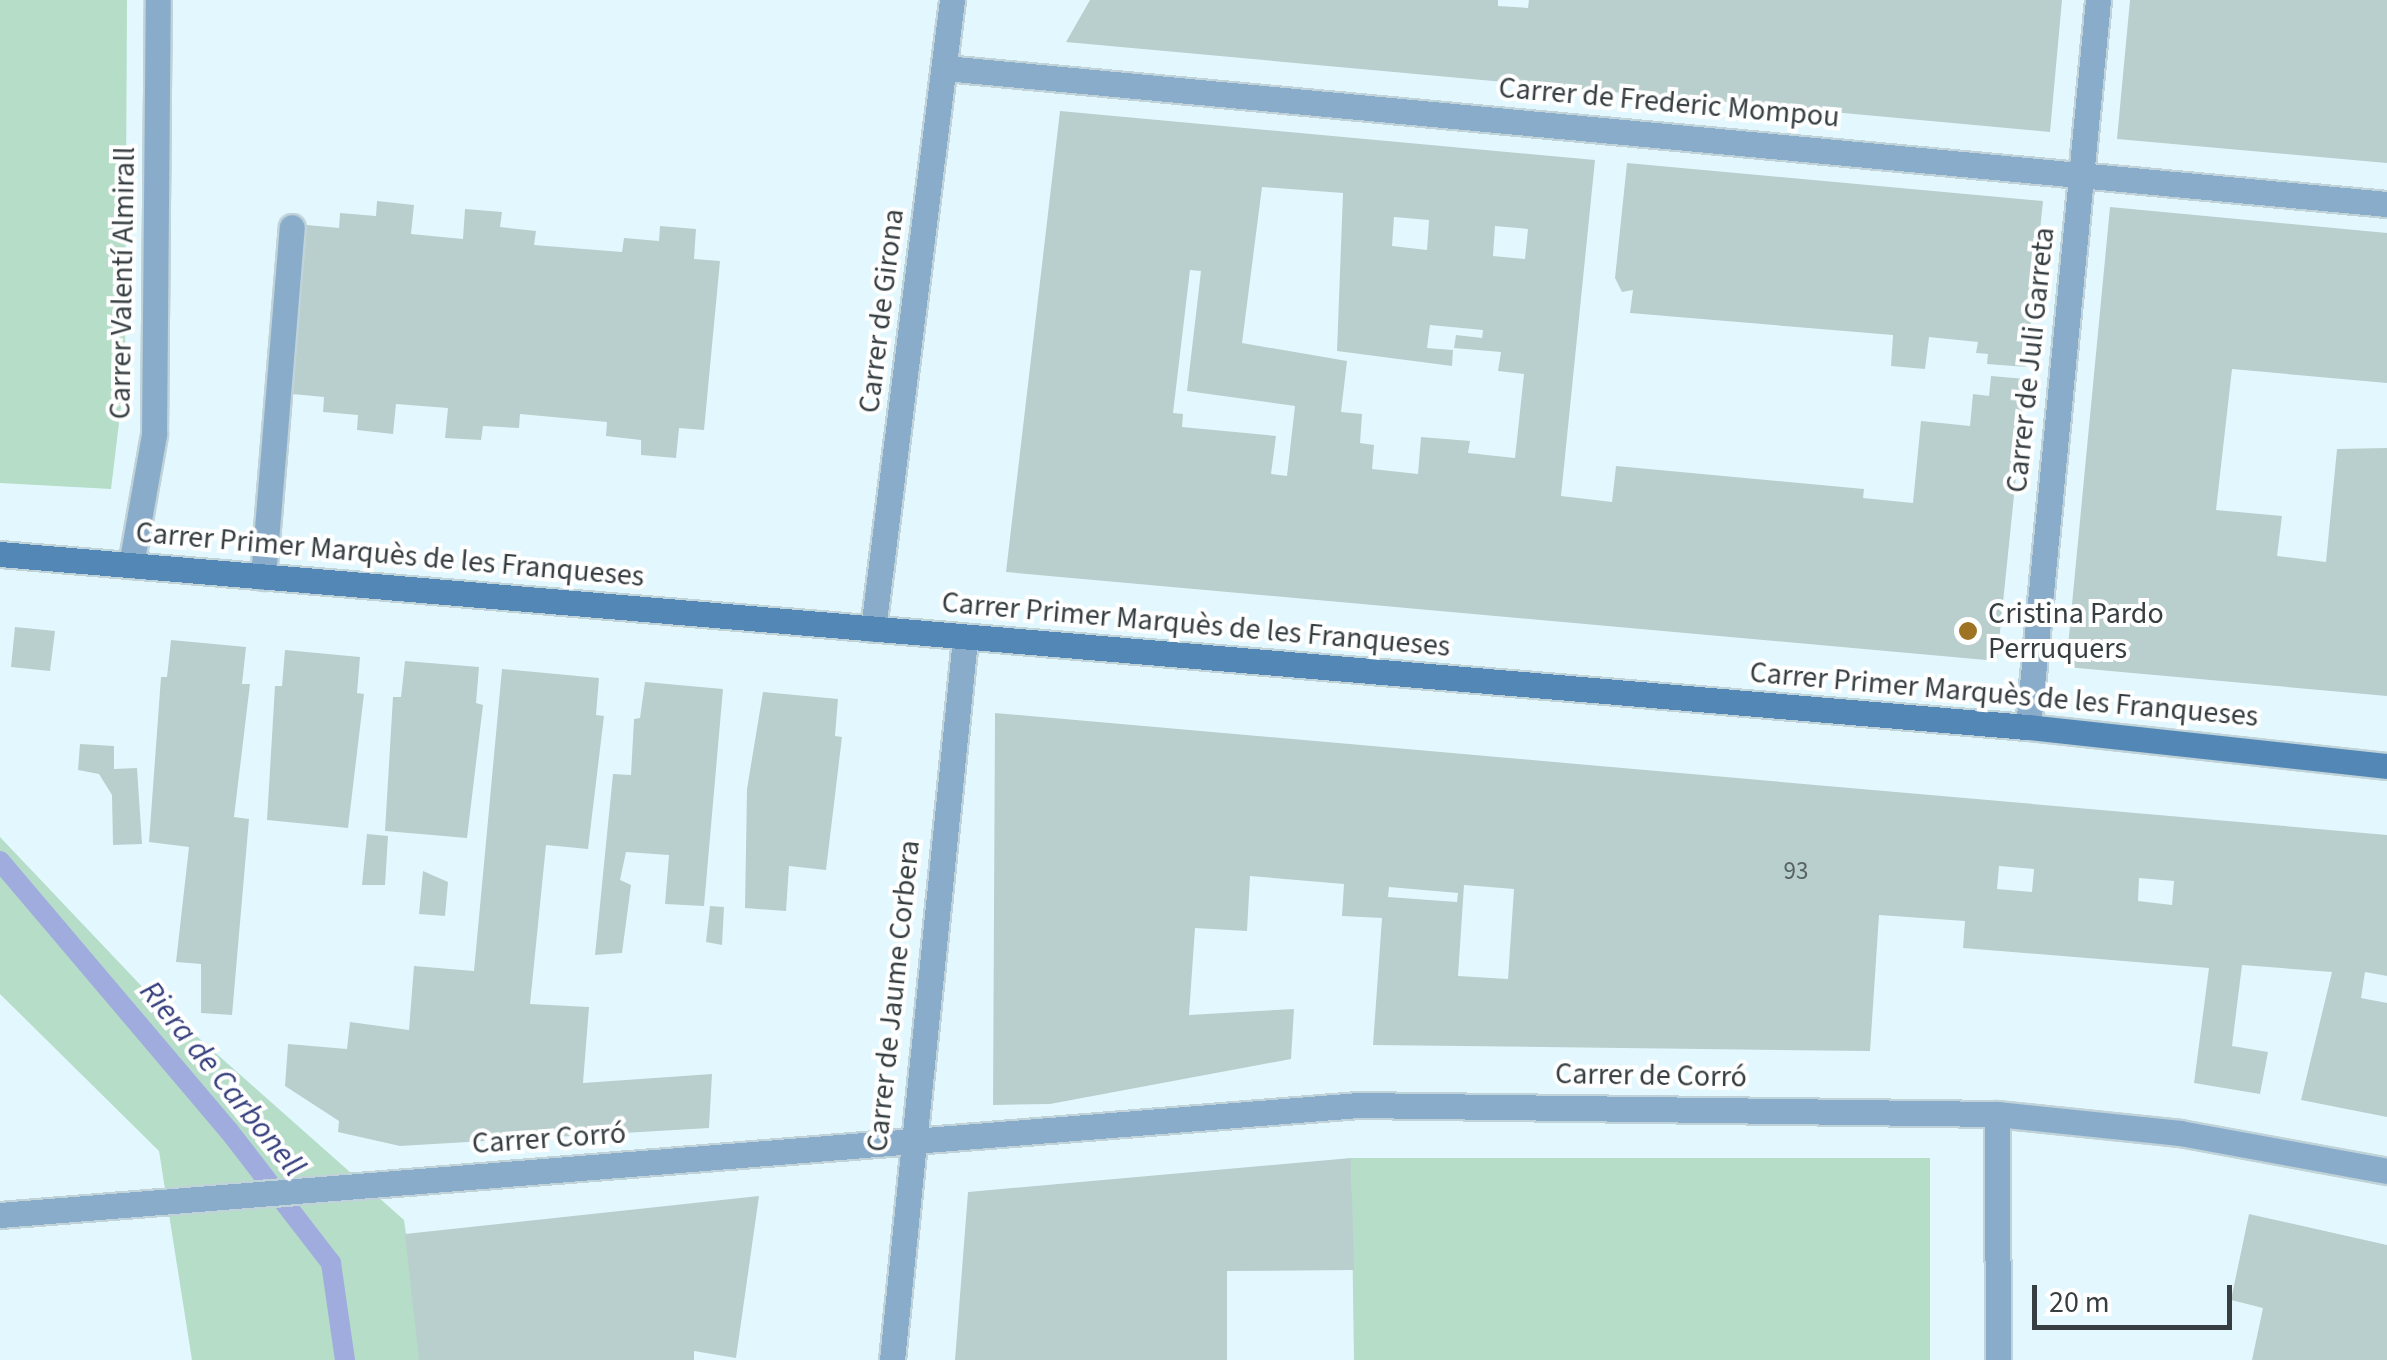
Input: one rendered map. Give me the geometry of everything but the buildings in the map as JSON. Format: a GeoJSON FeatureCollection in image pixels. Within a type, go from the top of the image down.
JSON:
{"type":"FeatureCollection","features":[{"type":"Feature","properties":{"kind":"street","name":"Carrer Valentí Almirall"},"geometry":{"type":"LineString","coordinates":[[132,565],[154,434],[158,0]]}},
{"type":"Feature","properties":{"kind":"street","name":"Carrer de Girona"},"geometry":{"type":"LineString","coordinates":[[873,629],[952,0]]}},
{"type":"Feature","properties":{"kind":"street","name":"Carrer de Juli Garreta"},"geometry":{"type":"LineString","coordinates":[[2028,727],[2098,0]]}},
{"type":"Feature","properties":{"kind":"street","name":"Carrer de Frederic Mompou"},"geometry":{"type":"LineString","coordinates":[[945,68],[2387,204]]}},
{"type":"Feature","properties":{"kind":"street"},"geometry":{"type":"LineString","coordinates":[[262,577],[292,228]]}},
{"type":"Feature","properties":{"kind":"street","name":"Carrer Primer Marquès de les Franqueses"},"geometry":{"type":"LineString","coordinates":[[0,554],[2028,727],[2387,766]]}},
{"type":"Feature","properties":{"kind":"street","name":"Carrer de Jaume Corbera"},"geometry":{"type":"LineString","coordinates":[[892,1360],[965,639]]}},
{"type":"Feature","properties":{"kind":"street","name":"Carrer de Corró"},"geometry":{"type":"LineString","coordinates":[[911,1144],[1358,1105],[1997,1114],[2180,1132],[2387,1171]]}},
{"type":"Feature","properties":{"kind":"street"},"geometry":{"type":"LineString","coordinates":[[1997,1114],[1998,1360]]}},
{"type":"Feature","properties":{"kind":"street","name":"Carrer Corró"},"geometry":{"type":"LineString","coordinates":[[0,1215],[911,1144]]}},
{"type":"Feature","properties":{"kind":"green space"},"geometry":{"type":"Polygon","coordinates":[[[0,0],[127,0],[125,373],[111,489],[0,483],[0,0]]]}},
{"type":"Feature","properties":{"kind":"green space"},"geometry":{"type":"Polygon","coordinates":[[[0,837],[149,994],[404,1220],[424,1360],[192,1360],[159,1151],[0,994],[0,837]]]}},
{"type":"Feature","properties":{"kind":"green space"},"geometry":{"type":"Polygon","coordinates":[[[1351,1158],[1930,1158],[1930,1360],[1354,1360],[1351,1158]]]}},
{"type":"Feature","properties":{"kind":"waterway","name":"Riera de Carbonell"},"geometry":{"type":"LineString","coordinates":[[0,861],[229,1131],[331,1263],[345,1360]]}},
{"type":"Feature","properties":{"kind":"place","name":"Cristina Pardo Perruquers"},"geometry":{"type":"Point","coordinates":[1968,631]}}]}
